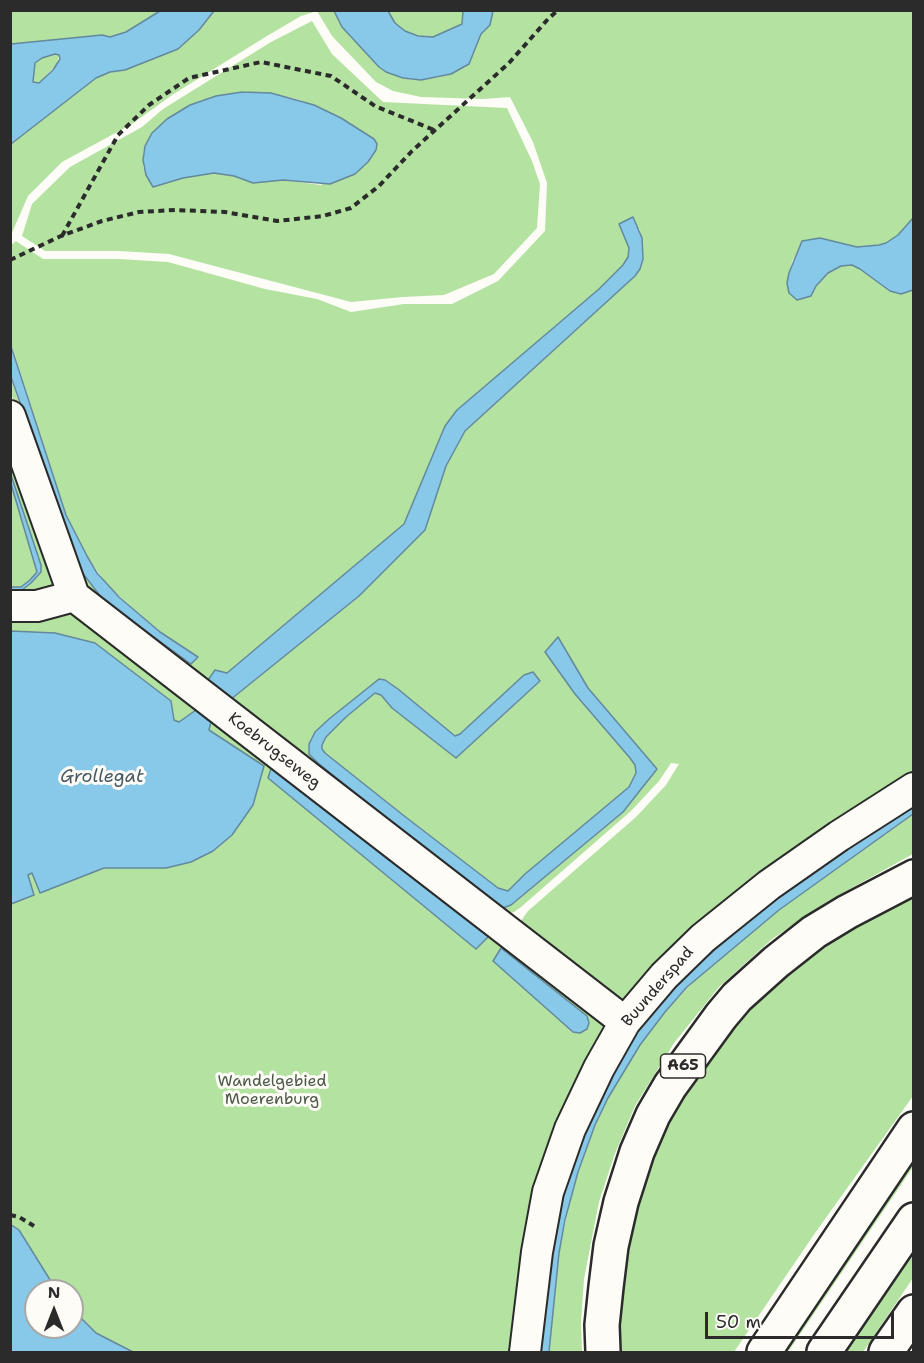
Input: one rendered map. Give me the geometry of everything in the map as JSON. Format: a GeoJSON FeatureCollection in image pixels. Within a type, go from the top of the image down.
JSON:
{"type":"FeatureCollection","features":[{"type":"Feature","properties":{"kind":"highway","name":"A65"},"geometry":{"type":"LineString","coordinates":[[603,1353],[602,1325],[606,1287],[611,1246],[621,1202],[641,1143],[653,1115],[670,1086],[737,997],[776,962],[814,932],[914,877]]}},
{"type":"Feature","properties":{"kind":"highway"},"geometry":{"type":"LineString","coordinates":[[764,1353],[914,1129]]}},
{"type":"Feature","properties":{"kind":"highway"},"geometry":{"type":"LineString","coordinates":[[824,1353],[914,1220]]}},
{"type":"Feature","properties":{"kind":"highway"},"geometry":{"type":"LineString","coordinates":[[886,1353],[914,1312]]}},
{"type":"Feature","properties":{"kind":"street"},"geometry":{"type":"LineString","coordinates":[[10,416],[74,596],[37,606],[10,606]]}},
{"type":"Feature","properties":{"kind":"street","name":"Koebrugseweg"},"geometry":{"type":"LineString","coordinates":[[74,596],[625,1022]]}},
{"type":"Feature","properties":{"kind":"street","name":"Buunderspad"},"geometry":{"type":"LineString","coordinates":[[525,1353],[537,1252],[548,1192],[570,1129],[599,1068],[625,1022],[664,976],[703,938],[778,879],[839,836],[914,788]]}},
{"type":"Feature","properties":{"kind":"path"},"geometry":{"type":"LineString","coordinates":[[10,260],[61,236],[102,221],[139,212],[175,210],[225,212],[277,221],[323,216],[351,208],[370,194],[434,130],[509,63],[558,10]]}},
{"type":"Feature","properties":{"kind":"path"},"geometry":{"type":"LineString","coordinates":[[61,236],[118,135],[149,105],[189,78],[261,62],[331,76],[375,106],[434,130]]}},
{"type":"Feature","properties":{"kind":"path"},"geometry":{"type":"LineString","coordinates":[[10,1215],[19,1217],[34,1226]]}},
{"type":"Feature","properties":{"kind":"green space"},"geometry":{"type":"Polygon","coordinates":[[[10,11],[160,11],[126,32],[110,38],[102,35],[11,44],[10,11]]]}},
{"type":"Feature","properties":{"kind":"green space"},"geometry":{"type":"Polygon","coordinates":[[[214,11],[317,11],[301,16],[267,36],[172,95],[132,124],[62,162],[28,196],[11,235],[11,144],[96,78],[110,72],[125,70],[178,49],[199,30],[214,11]]]}},
{"type":"Feature","properties":{"kind":"green space"},"geometry":{"type":"Polygon","coordinates":[[[317,11],[334,11],[386,72],[412,80],[441,77],[469,64],[481,34],[490,25],[493,11],[913,11],[913,218],[898,235],[879,245],[857,247],[820,238],[799,248],[792,262],[787,283],[811,296],[816,286],[828,273],[841,266],[852,265],[890,291],[901,294],[913,290],[913,778],[623,1004],[518,925],[528,911],[636,817],[666,785],[679,764],[671,763],[659,781],[631,811],[521,907],[504,915],[92,596],[63,546],[11,393],[10,377],[46,478],[104,601],[178,656],[198,657],[160,632],[107,585],[87,556],[66,515],[11,343],[11,245],[16,241],[43,259],[119,259],[168,262],[265,289],[317,299],[351,312],[404,304],[452,304],[498,281],[545,231],[547,183],[533,142],[510,97],[483,99],[421,97],[393,91],[376,82],[332,36],[317,11]],[[640,229],[626,238],[629,248],[628,257],[599,289],[457,410],[445,426],[405,524],[227,673],[215,671],[208,681],[230,700],[359,596],[425,530],[446,466],[465,431],[635,276],[643,259],[640,229]],[[558,637],[545,652],[575,694],[630,758],[637,773],[629,787],[525,874],[508,891],[498,888],[403,815],[325,753],[322,745],[326,737],[346,717],[375,693],[381,695],[392,708],[456,758],[540,682],[533,672],[455,736],[385,680],[329,719],[311,738],[308,750],[318,763],[447,867],[511,905],[623,812],[657,769],[588,688],[558,637]]]}},
{"type":"Feature","properties":{"kind":"green space"},"geometry":{"type":"Polygon","coordinates":[[[388,11],[463,11],[462,24],[433,38],[418,36],[405,31],[395,23],[388,11]]]}},
{"type":"Feature","properties":{"kind":"green space"},"geometry":{"type":"Polygon","coordinates":[[[312,21],[332,54],[383,102],[507,108],[532,161],[540,184],[537,228],[494,274],[444,295],[351,302],[169,254],[45,251],[22,236],[32,204],[70,167],[142,127],[163,109],[271,42],[312,21]],[[242,92],[216,96],[190,105],[167,119],[152,133],[143,153],[143,167],[153,187],[183,178],[214,173],[234,176],[253,183],[283,180],[321,185],[377,144],[374,139],[341,118],[300,100],[271,93],[242,92]]]}},
{"type":"Feature","properties":{"kind":"green space"},"geometry":{"type":"Polygon","coordinates":[[[51,55],[59,55],[57,64],[36,84],[32,80],[35,63],[51,55]]]}},
{"type":"Feature","properties":{"kind":"green space","name":"Wandelgebied Moerenburg"},"geometry":{"type":"Polygon","coordinates":[[[10,437],[52,575],[51,580],[61,598],[611,1021],[518,1352],[11,1352],[10,437]]]}},
{"type":"Feature","properties":{"kind":"green space"},"geometry":{"type":"Polygon","coordinates":[[[913,814],[913,854],[828,901],[772,939],[719,987],[674,1043],[635,1106],[614,1156],[599,1202],[584,1279],[581,1321],[582,1352],[549,1352],[559,1253],[573,1188],[598,1117],[640,1045],[665,1012],[694,981],[779,910],[913,814]]]}},
{"type":"Feature","properties":{"kind":"green space"},"geometry":{"type":"Polygon","coordinates":[[[913,887],[913,1096],[815,1233],[734,1352],[612,1352],[614,1284],[665,1112],[775,975],[913,887]]]}},
{"type":"Feature","properties":{"kind":"green space"},"geometry":{"type":"Polygon","coordinates":[[[913,1148],[913,1167],[788,1352],[773,1352],[913,1148]]]}},
{"type":"Feature","properties":{"kind":"green space"},"geometry":{"type":"Polygon","coordinates":[[[913,1247],[913,1278],[863,1352],[842,1352],[913,1247]]]}},
{"type":"Feature","properties":{"kind":"water"},"geometry":{"type":"Polygon","coordinates":[[[160,11],[214,11],[199,30],[178,49],[125,70],[110,72],[96,78],[11,144],[11,44],[102,35],[110,37],[126,32],[160,11]],[[59,55],[42,58],[35,63],[33,82],[39,83],[53,70],[60,59],[59,55]]]}},
{"type":"Feature","properties":{"kind":"water"},"geometry":{"type":"Polygon","coordinates":[[[334,11],[388,11],[395,23],[405,31],[418,36],[433,37],[462,24],[463,11],[493,11],[490,25],[481,34],[469,64],[451,74],[421,80],[403,78],[379,67],[342,27],[334,11]]]}},
{"type":"Feature","properties":{"kind":"water"},"geometry":{"type":"Polygon","coordinates":[[[242,92],[271,93],[314,105],[341,118],[374,139],[377,144],[376,150],[368,162],[355,174],[330,184],[283,180],[253,183],[234,176],[214,173],[183,178],[153,187],[146,175],[143,160],[145,146],[152,133],[167,119],[190,105],[216,96],[242,92]]]}},
{"type":"Feature","properties":{"kind":"water"},"geometry":{"type":"Polygon","coordinates":[[[633,217],[642,238],[643,259],[640,269],[465,431],[446,466],[425,530],[359,596],[230,700],[208,680],[215,670],[227,673],[404,524],[445,426],[457,410],[599,289],[623,265],[628,257],[629,248],[619,224],[633,217]]]}},
{"type":"Feature","properties":{"kind":"water"},"geometry":{"type":"Polygon","coordinates":[[[913,218],[913,290],[901,294],[890,291],[852,265],[841,266],[828,273],[816,286],[811,296],[797,300],[789,293],[787,283],[789,273],[802,241],[820,238],[857,247],[879,245],[898,235],[913,218]]]}},
{"type":"Feature","properties":{"kind":"water"},"geometry":{"type":"Polygon","coordinates":[[[10,343],[66,515],[87,556],[97,573],[119,597],[160,632],[198,657],[191,664],[104,601],[78,567],[11,377],[10,343]]]}},
{"type":"Feature","properties":{"kind":"water"},"geometry":{"type":"Polygon","coordinates":[[[10,472],[41,565],[41,572],[22,590],[11,590],[11,587],[21,587],[37,572],[11,484],[10,472]]]}},
{"type":"Feature","properties":{"kind":"water","name":"Grollegat"},"geometry":{"type":"Polygon","coordinates":[[[11,631],[55,633],[95,643],[171,701],[174,720],[179,722],[196,710],[211,722],[209,730],[264,766],[253,805],[232,835],[213,851],[191,862],[166,868],[104,868],[40,893],[32,873],[28,875],[34,895],[11,904],[11,631]]]}},
{"type":"Feature","properties":{"kind":"water"},"geometry":{"type":"Polygon","coordinates":[[[558,637],[588,688],[657,769],[623,812],[511,905],[503,908],[447,867],[318,763],[309,754],[309,744],[315,732],[329,719],[379,679],[385,680],[398,689],[455,736],[460,734],[524,675],[533,672],[540,681],[456,758],[392,708],[381,695],[375,693],[346,717],[326,737],[322,745],[325,753],[403,815],[498,888],[508,891],[525,874],[629,787],[636,773],[635,765],[630,758],[575,694],[545,652],[558,637]]]}},
{"type":"Feature","properties":{"kind":"water"},"geometry":{"type":"Polygon","coordinates":[[[273,762],[489,936],[476,949],[268,778],[273,762]]]}},
{"type":"Feature","properties":{"kind":"water"},"geometry":{"type":"Polygon","coordinates":[[[913,801],[913,814],[779,910],[687,987],[640,1045],[608,1098],[595,1125],[578,1172],[559,1253],[549,1352],[538,1352],[546,1268],[568,1169],[622,1054],[636,1033],[680,979],[772,902],[913,801]]]}},
{"type":"Feature","properties":{"kind":"water"},"geometry":{"type":"Polygon","coordinates":[[[501,948],[587,1016],[589,1023],[587,1029],[580,1033],[573,1032],[493,961],[501,948]]]}},
{"type":"Feature","properties":{"kind":"water"},"geometry":{"type":"Polygon","coordinates":[[[10,1224],[19,1230],[50,1279],[24,1279],[24,1339],[84,1339],[84,1321],[96,1333],[133,1352],[11,1352],[10,1224]]]}}]}
